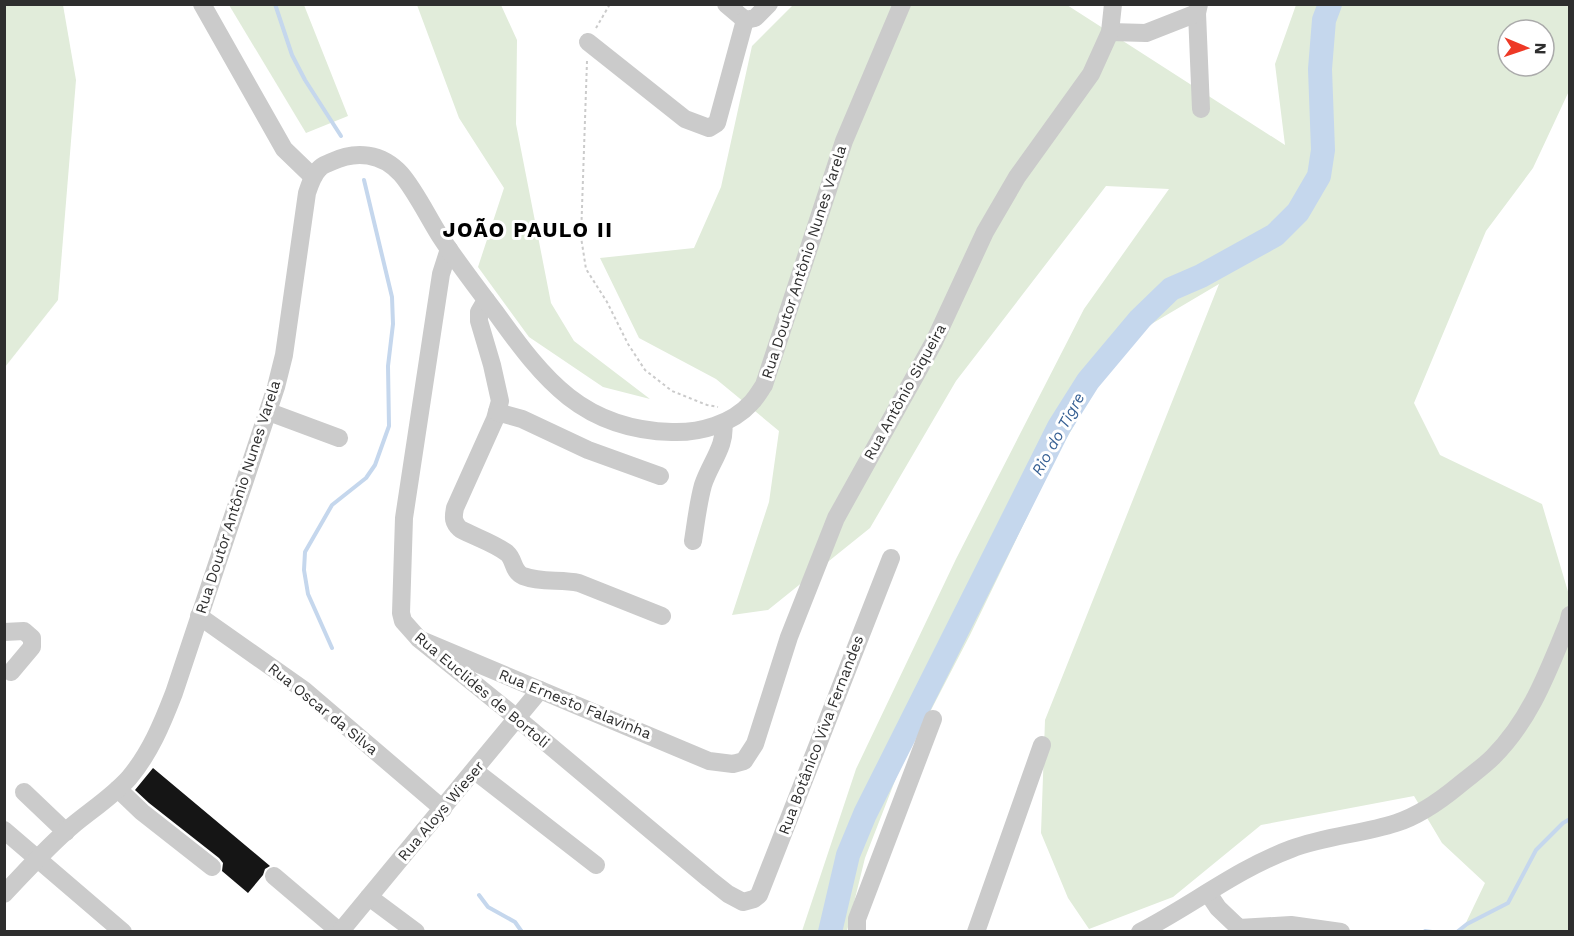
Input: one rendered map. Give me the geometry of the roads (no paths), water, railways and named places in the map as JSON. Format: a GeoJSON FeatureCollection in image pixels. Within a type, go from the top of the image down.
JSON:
{"type":"FeatureCollection","features":[{"type":"Feature","properties":{"kind":"street"},"geometry":{"type":"LineString","coordinates":[[202,4],[284,149],[313,177]]}},
{"type":"Feature","properties":{"kind":"street"},"geometry":{"type":"LineString","coordinates":[[726,4],[745,20]]}},
{"type":"Feature","properties":{"kind":"street"},"geometry":{"type":"LineString","coordinates":[[745,20],[755,18],[769,4]]}},
{"type":"Feature","properties":{"kind":"street","name":"Rua Doutor Antônio Nunes Varela"},"geometry":{"type":"LineString","coordinates":[[4,894],[66,832],[129,778],[159,730],[174,693],[269,412],[284,355],[307,193],[313,177],[321,167],[338,158],[356,154],[381,158],[401,174],[449,249],[527,356],[545,377],[580,406],[609,420],[641,430],[685,433],[723,423],[751,403],[764,385],[844,141],[902,4]]}},
{"type":"Feature","properties":{"kind":"street","name":"Rua Antônio Siqueira"},"geometry":{"type":"LineString","coordinates":[[733,764],[744,761],[755,744],[789,637],[836,518],[934,342],[985,232],[1017,177],[1091,74],[1110,32],[1113,4]]}},
{"type":"Feature","properties":{"kind":"street"},"geometry":{"type":"LineString","coordinates":[[1110,32],[1146,33],[1198,9],[1202,108]]}},
{"type":"Feature","properties":{"kind":"street"},"geometry":{"type":"LineString","coordinates":[[588,42],[686,119],[709,128],[717,123],[745,20]]}},
{"type":"Feature","properties":{"kind":"street","name":"Rua Euclides de Bortoli"},"geometry":{"type":"LineString","coordinates":[[449,249],[441,274],[404,518],[401,613],[403,621],[419,639],[709,879],[743,902]]}},
{"type":"Feature","properties":{"kind":"street"},"geometry":{"type":"LineString","coordinates":[[486,300],[479,312],[479,321],[500,401],[455,508],[453,518],[455,524],[460,530],[507,553],[515,570],[521,575],[536,580],[565,580],[579,583],[662,616]]}},
{"type":"Feature","properties":{"kind":"street"},"geometry":{"type":"LineString","coordinates":[[269,412],[339,438]]}},
{"type":"Feature","properties":{"kind":"street"},"geometry":{"type":"LineString","coordinates":[[497,412],[522,419],[588,450],[660,476]]}},
{"type":"Feature","properties":{"kind":"street"},"geometry":{"type":"LineString","coordinates":[[693,540],[704,482],[724,439],[723,423]]}},
{"type":"Feature","properties":{"kind":"street","name":"Rua Botânico Viva Fernandes"},"geometry":{"type":"LineString","coordinates":[[743,902],[759,895],[891,558]]}},
{"type":"Feature","properties":{"kind":"street"},"geometry":{"type":"LineString","coordinates":[[1140,932],[1238,875],[1288,850],[1319,839],[1358,834],[1399,822],[1447,795],[1493,757],[1522,723],[1543,684],[1568,623],[1569,615]]}},
{"type":"Feature","properties":{"kind":"street","name":"Rua Oscar da Silva"},"geometry":{"type":"LineString","coordinates":[[199,616],[304,690],[443,809]]}},
{"type":"Feature","properties":{"kind":"street"},"geometry":{"type":"LineString","coordinates":[[4,632],[24,631],[32,638],[32,647],[11,672]]}},
{"type":"Feature","properties":{"kind":"street","name":"Rua Ernesto Falavinha"},"geometry":{"type":"LineString","coordinates":[[419,639],[709,761],[733,764]]}},
{"type":"Feature","properties":{"kind":"street","name":"Rua Aloys Wieser"},"geometry":{"type":"LineString","coordinates":[[340,932],[540,690]]}},
{"type":"Feature","properties":{"kind":"street"},"geometry":{"type":"LineString","coordinates":[[857,932],[857,919],[933,719]]}},
{"type":"Feature","properties":{"kind":"street"},"geometry":{"type":"LineString","coordinates":[[976,932],[1042,745]]}},
{"type":"Feature","properties":{"kind":"street"},"geometry":{"type":"LineString","coordinates":[[475,771],[596,865]]}},
{"type":"Feature","properties":{"kind":"street"},"geometry":{"type":"LineString","coordinates":[[118,789],[142,812],[212,867]]}},
{"type":"Feature","properties":{"kind":"street"},"geometry":{"type":"LineString","coordinates":[[24,792],[66,832]]}},
{"type":"Feature","properties":{"kind":"street"},"geometry":{"type":"LineString","coordinates":[[4,830],[123,932]]}},
{"type":"Feature","properties":{"kind":"street"},"geometry":{"type":"LineString","coordinates":[[274,876],[340,932]]}},
{"type":"Feature","properties":{"kind":"street"},"geometry":{"type":"LineString","coordinates":[[1208,893],[1218,908],[1240,930],[1291,925],[1341,932]]}},
{"type":"Feature","properties":{"kind":"street"},"geometry":{"type":"LineString","coordinates":[[369,897],[416,932]]}},
{"type":"Feature","properties":{"kind":"waterway"},"geometry":{"type":"LineString","coordinates":[[275,4],[292,55],[305,80],[341,136]]}},
{"type":"Feature","properties":{"kind":"waterway","name":"Rio do Tigre"},"geometry":{"type":"LineString","coordinates":[[830,932],[848,855],[865,814],[1059,427],[1088,381],[1140,319],[1171,289],[1201,276],[1275,235],[1298,212],[1319,176],[1323,150],[1320,69],[1324,20],[1330,4]]}},
{"type":"Feature","properties":{"kind":"waterway"},"geometry":{"type":"LineString","coordinates":[[332,648],[308,594],[304,570],[305,552],[332,505],[366,478],[375,465],[389,426],[388,366],[393,324],[392,297],[364,180]]}},
{"type":"Feature","properties":{"kind":"waterway"},"geometry":{"type":"LineString","coordinates":[[1457,932],[1467,924],[1508,903],[1536,850],[1570,819]]}},
{"type":"Feature","properties":{"kind":"waterway"},"geometry":{"type":"LineString","coordinates":[[479,895],[488,907],[515,922],[522,932]]}},
{"type":"Feature","properties":{"kind":"waterway"},"geometry":{"type":"LineString","coordinates":[[1425,931],[1432,932]]}},
{"type":"Feature","properties":{"kind":"district","name":"JOÃO PAULO II"},"geometry":{"type":"Point","coordinates":[528,229]}}]}
